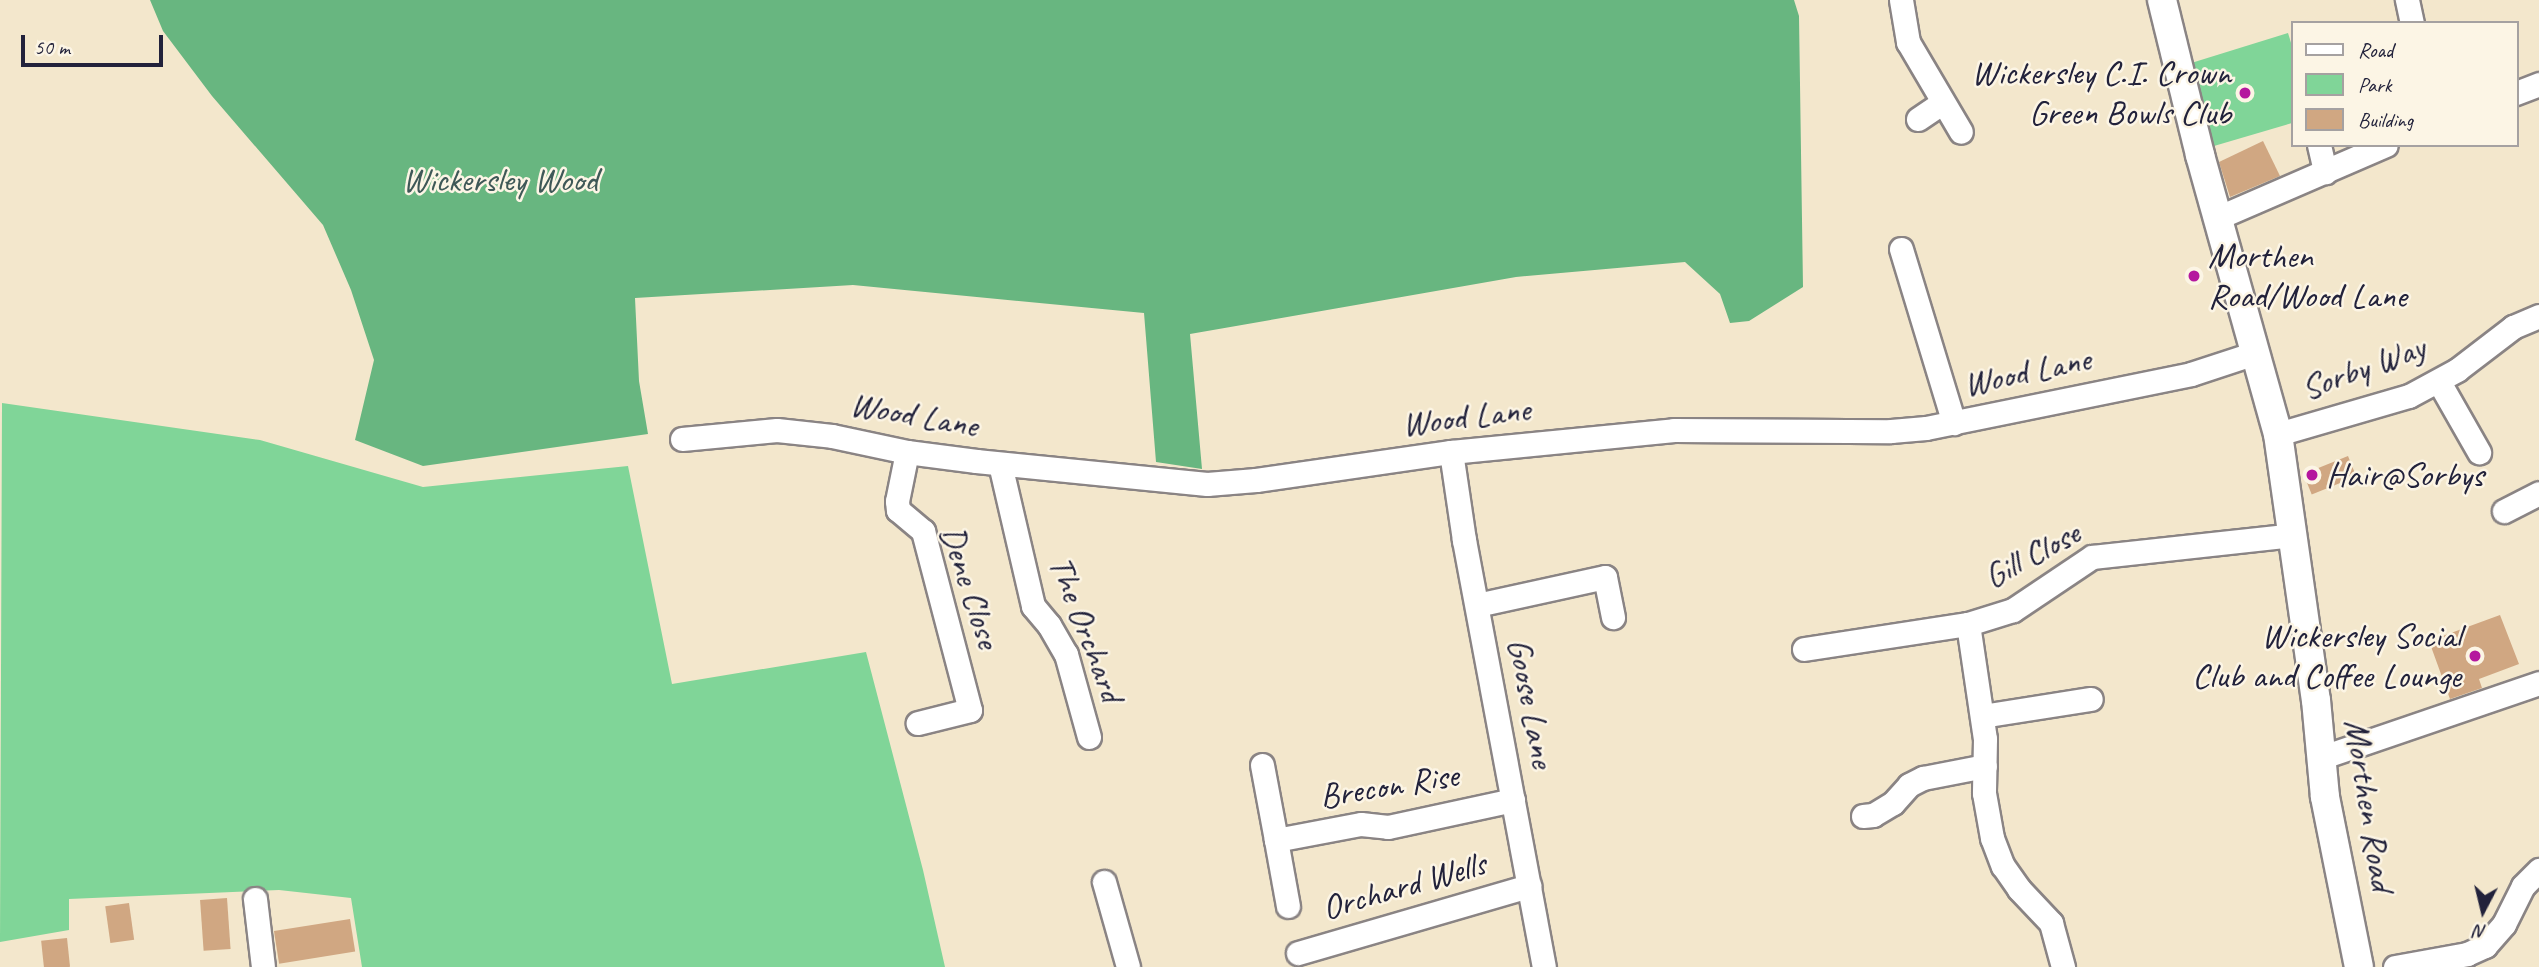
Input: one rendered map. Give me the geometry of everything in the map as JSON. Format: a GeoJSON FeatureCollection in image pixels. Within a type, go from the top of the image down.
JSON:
{"type":"FeatureCollection","features":[{"type":"Feature","properties":{"kind":"main road","name":"Morthen Road"},"geometry":{"type":"LineString","coordinates":[[2162,0],[2217,218],[2278,435],[2323,757],[2325,797],[2359,967]]}},
{"type":"Feature","properties":{"kind":"street"},"geometry":{"type":"LineString","coordinates":[[1902,0],[1908,42],[1961,132]]}},
{"type":"Feature","properties":{"kind":"street"},"geometry":{"type":"LineString","coordinates":[[2407,0],[2412,21]]}},
{"type":"Feature","properties":{"kind":"street"},"geometry":{"type":"LineString","coordinates":[[2518,92],[2539,84]]}},
{"type":"Feature","properties":{"kind":"street"},"geometry":{"type":"LineString","coordinates":[[1918,119],[1942,103]]}},
{"type":"Feature","properties":{"kind":"street"},"geometry":{"type":"LineString","coordinates":[[2319,147],[2325,172]]}},
{"type":"Feature","properties":{"kind":"street"},"geometry":{"type":"LineString","coordinates":[[2217,218],[2381,147]]}},
{"type":"Feature","properties":{"kind":"street"},"geometry":{"type":"LineString","coordinates":[[1901,249],[1954,423]]}},
{"type":"Feature","properties":{"kind":"street","name":"Sorby Way"},"geometry":{"type":"LineString","coordinates":[[2278,435],[2409,396],[2439,382],[2493,340],[2539,316]]}},
{"type":"Feature","properties":{"kind":"street","name":"Wood Lane"},"geometry":{"type":"LineString","coordinates":[[682,439],[777,430],[832,436],[907,452],[1000,464],[1208,484],[1256,480],[1451,452],[1674,430],[1891,431],[1954,423],[2191,374],[2255,353]]}},
{"type":"Feature","properties":{"kind":"street"},"geometry":{"type":"LineString","coordinates":[[2439,382],[2479,452]]}},
{"type":"Feature","properties":{"kind":"street","name":"Dene Close"},"geometry":{"type":"LineString","coordinates":[[907,452],[897,501],[898,510],[923,531],[970,709],[918,723]]}},
{"type":"Feature","properties":{"kind":"street","name":"Goose Lane"},"geometry":{"type":"LineString","coordinates":[[1451,452],[1476,605],[1544,967]]}},
{"type":"Feature","properties":{"kind":"street","name":"The Orchard"},"geometry":{"type":"LineString","coordinates":[[1000,464],[1033,606],[1049,625],[1066,654],[1089,737]]}},
{"type":"Feature","properties":{"kind":"street"},"geometry":{"type":"LineString","coordinates":[[2504,511],[2539,493]]}},
{"type":"Feature","properties":{"kind":"street","name":"Gill Close"},"geometry":{"type":"LineString","coordinates":[[1804,649],[1968,624],[2013,610],[2092,557],[2294,535]]}},
{"type":"Feature","properties":{"kind":"street"},"geometry":{"type":"LineString","coordinates":[[1476,605],[1605,578],[1614,617]]}},
{"type":"Feature","properties":{"kind":"street"},"geometry":{"type":"LineString","coordinates":[[1968,624],[1982,716],[1984,793],[1992,838],[2003,866],[2051,923],[2063,967]]}},
{"type":"Feature","properties":{"kind":"street"},"geometry":{"type":"LineString","coordinates":[[2323,757],[2539,683]]}},
{"type":"Feature","properties":{"kind":"street"},"geometry":{"type":"LineString","coordinates":[[1982,716],[2091,699]]}},
{"type":"Feature","properties":{"kind":"street","name":"Brecon Rise"},"geometry":{"type":"LineString","coordinates":[[1262,765],[1288,906]]}},
{"type":"Feature","properties":{"kind":"street"},"geometry":{"type":"LineString","coordinates":[[1863,816],[1873,815],[1893,803],[1909,785],[1923,778],[1985,766]]}},
{"type":"Feature","properties":{"kind":"street","name":"Brecon Rise"},"geometry":{"type":"LineString","coordinates":[[1276,840],[1361,824],[1388,827],[1513,800]]}},
{"type":"Feature","properties":{"kind":"street"},"geometry":{"type":"LineString","coordinates":[[2395,967],[2467,954],[2485,946],[2504,924],[2523,886],[2539,870]]}},
{"type":"Feature","properties":{"kind":"street"},"geometry":{"type":"LineString","coordinates":[[1104,882],[1128,967]]}},
{"type":"Feature","properties":{"kind":"street","name":"Orchard Wells"},"geometry":{"type":"LineString","coordinates":[[1298,953],[1529,886]]}},
{"type":"Feature","properties":{"kind":"street"},"geometry":{"type":"LineString","coordinates":[[255,899],[263,967]]}},
{"type":"Feature","properties":{"kind":"green space","name":"Wickersley Wood"},"geometry":{"type":"Polygon","coordinates":[[[150,0],[1794,0],[1799,16],[1803,287],[1749,321],[1730,323],[1720,294],[1685,262],[1516,277],[1190,334],[1202,469],[1156,462],[1144,313],[853,285],[635,298],[639,381],[648,434],[423,466],[355,440],[374,360],[351,290],[323,225],[212,96],[163,31],[150,0]]]}},
{"type":"Feature","properties":{"kind":"green space","name":"Wickersley C.I. Crown Green Bowls Club"},"geometry":{"type":"Polygon","coordinates":[[[2288,33],[2290,124],[2214,146],[2188,64],[2288,33]]]}},
{"type":"Feature","properties":{"kind":"green space"},"geometry":{"type":"Polygon","coordinates":[[[2,403],[260,440],[423,487],[628,466],[672,684],[866,652],[923,870],[945,967],[362,967],[351,898],[279,890],[69,899],[69,930],[0,942],[2,403]]]}},
{"type":"Feature","properties":{"kind":"building"},"geometry":{"type":"Polygon","coordinates":[[[2263,141],[2280,176],[2230,197],[2219,162],[2263,141]]]}},
{"type":"Feature","properties":{"kind":"building"},"geometry":{"type":"Polygon","coordinates":[[[2348,456],[2356,476],[2312,494],[2303,474],[2348,456]]]}},
{"type":"Feature","properties":{"kind":"building","name":"Wickersley Social Club and Coffee Lounge"},"geometry":{"type":"Polygon","coordinates":[[[2500,615],[2519,664],[2479,679],[2482,688],[2450,699],[2429,641],[2500,615]]]}},
{"type":"Feature","properties":{"kind":"building"},"geometry":{"type":"Polygon","coordinates":[[[227,898],[231,949],[204,951],[200,900],[227,898]]]}},
{"type":"Feature","properties":{"kind":"building"},"geometry":{"type":"Polygon","coordinates":[[[129,903],[134,940],[110,943],[105,906],[129,903]]]}},
{"type":"Feature","properties":{"kind":"building"},"geometry":{"type":"Polygon","coordinates":[[[350,919],[355,952],[279,964],[274,931],[350,919]]]}},
{"type":"Feature","properties":{"kind":"building"},"geometry":{"type":"Polygon","coordinates":[[[67,938],[70,967],[44,967],[41,941],[67,938]]]}},
{"type":"Feature","properties":{"kind":"place","name":"Wickersley C.I. Crown Green Bowls Club"},"geometry":{"type":"Point","coordinates":[2245,93]}},
{"type":"Feature","properties":{"kind":"place","name":"Morthen Road/Wood Lane"},"geometry":{"type":"Point","coordinates":[2194,276]}},
{"type":"Feature","properties":{"kind":"place","name":"Hair@Sorbys"},"geometry":{"type":"Point","coordinates":[2312,475]}},
{"type":"Feature","properties":{"kind":"place","name":"Wickersley Social Club and Coffee Lounge"},"geometry":{"type":"Point","coordinates":[2475,656]}}]}
